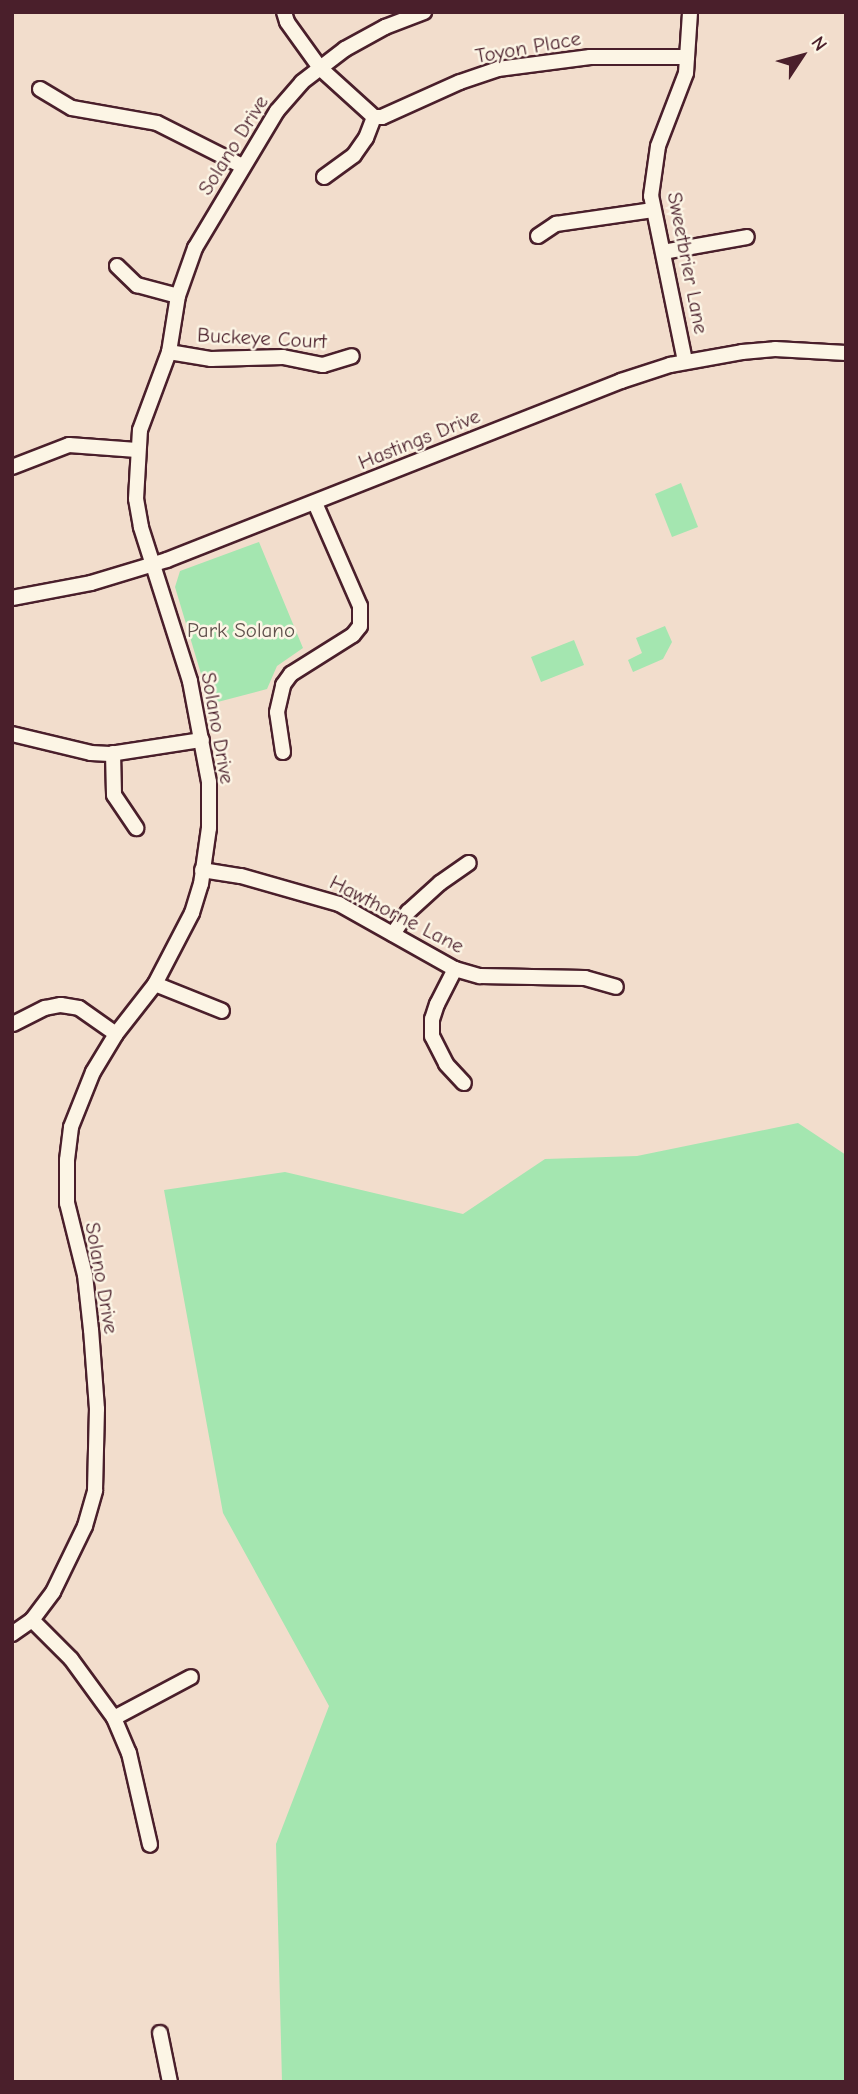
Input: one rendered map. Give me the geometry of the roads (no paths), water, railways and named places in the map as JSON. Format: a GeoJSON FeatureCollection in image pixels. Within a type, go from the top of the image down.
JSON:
{"type":"FeatureCollection","features":[{"type":"Feature","properties":{"kind":"street"},"geometry":{"type":"LineString","coordinates":[[284,12],[287,22],[320,68],[374,117],[366,138],[354,155],[324,177]]}},
{"type":"Feature","properties":{"kind":"street","name":"Solano Drive"},"geometry":{"type":"LineString","coordinates":[[12,1634],[32,1620],[53,1592],[80,1537],[95,1490],[97,1409],[91,1330],[85,1275],[67,1203],[66,1160],[71,1127],[79,1102],[116,1034],[155,984],[192,912],[209,828],[209,782],[190,681],[136,499],[140,430],[169,352],[178,296],[195,248],[277,111],[302,82],[320,68],[385,27],[424,12]]}},
{"type":"Feature","properties":{"kind":"street","name":"Sweetbrier Lane"},"geometry":{"type":"LineString","coordinates":[[685,361],[653,210],[654,165],[666,121],[683,85],[690,12]]}},
{"type":"Feature","properties":{"kind":"street","name":"Toyon Place"},"geometry":{"type":"LineString","coordinates":[[374,117],[382,117],[460,82],[498,69],[590,57],[687,57]]}},
{"type":"Feature","properties":{"kind":"street"},"geometry":{"type":"LineString","coordinates":[[40,89],[72,108],[157,123],[242,166]]}},
{"type":"Feature","properties":{"kind":"street"},"geometry":{"type":"LineString","coordinates":[[538,236],[555,224],[653,210]]}},
{"type":"Feature","properties":{"kind":"street"},"geometry":{"type":"LineString","coordinates":[[663,252],[747,237]]}},
{"type":"Feature","properties":{"kind":"street"},"geometry":{"type":"LineString","coordinates":[[117,266],[137,285],[153,292],[178,296]]}},
{"type":"Feature","properties":{"kind":"street","name":"Hastings Drive"},"geometry":{"type":"LineString","coordinates":[[12,598],[90,583],[154,565],[621,381],[685,361],[775,349],[846,353]]}},
{"type":"Feature","properties":{"kind":"street","name":"Buckeye Court"},"geometry":{"type":"LineString","coordinates":[[169,352],[211,359],[283,357],[323,365],[352,356]]}},
{"type":"Feature","properties":{"kind":"street"},"geometry":{"type":"LineString","coordinates":[[12,467],[69,445],[137,450]]}},
{"type":"Feature","properties":{"kind":"street"},"geometry":{"type":"LineString","coordinates":[[283,752],[277,712],[283,685],[291,674],[353,635],[360,625],[360,606],[315,503]]}},
{"type":"Feature","properties":{"kind":"street"},"geometry":{"type":"LineString","coordinates":[[12,734],[91,753],[113,754],[202,740]]}},
{"type":"Feature","properties":{"kind":"street"},"geometry":{"type":"LineString","coordinates":[[113,754],[114,795],[136,828]]}},
{"type":"Feature","properties":{"kind":"street"},"geometry":{"type":"LineString","coordinates":[[393,934],[408,912],[440,883],[469,863]]}},
{"type":"Feature","properties":{"kind":"street","name":"Hawthorne Lane"},"geometry":{"type":"LineString","coordinates":[[202,870],[308,892],[340,904],[455,969],[480,976],[585,978],[616,988]]}},
{"type":"Feature","properties":{"kind":"street"},"geometry":{"type":"LineString","coordinates":[[455,969],[437,1004],[432,1019],[432,1036],[446,1064],[464,1083]]}},
{"type":"Feature","properties":{"kind":"street"},"geometry":{"type":"LineString","coordinates":[[155,984],[222,1011]]}},
{"type":"Feature","properties":{"kind":"street"},"geometry":{"type":"LineString","coordinates":[[13,1024],[45,1008],[61,1005],[79,1008],[116,1034]]}},
{"type":"Feature","properties":{"kind":"street"},"geometry":{"type":"LineString","coordinates":[[32,1620],[71,1659],[114,1718],[129,1753],[149,1845]]}},
{"type":"Feature","properties":{"kind":"street"},"geometry":{"type":"LineString","coordinates":[[114,1718],[191,1677]]}},
{"type":"Feature","properties":{"kind":"street"},"geometry":{"type":"LineString","coordinates":[[160,2033],[170,2082]]}},
{"type":"Feature","properties":{"kind":"park label","name":"Park Solano"},"geometry":{"type":"Point","coordinates":[241,630]}}]}
